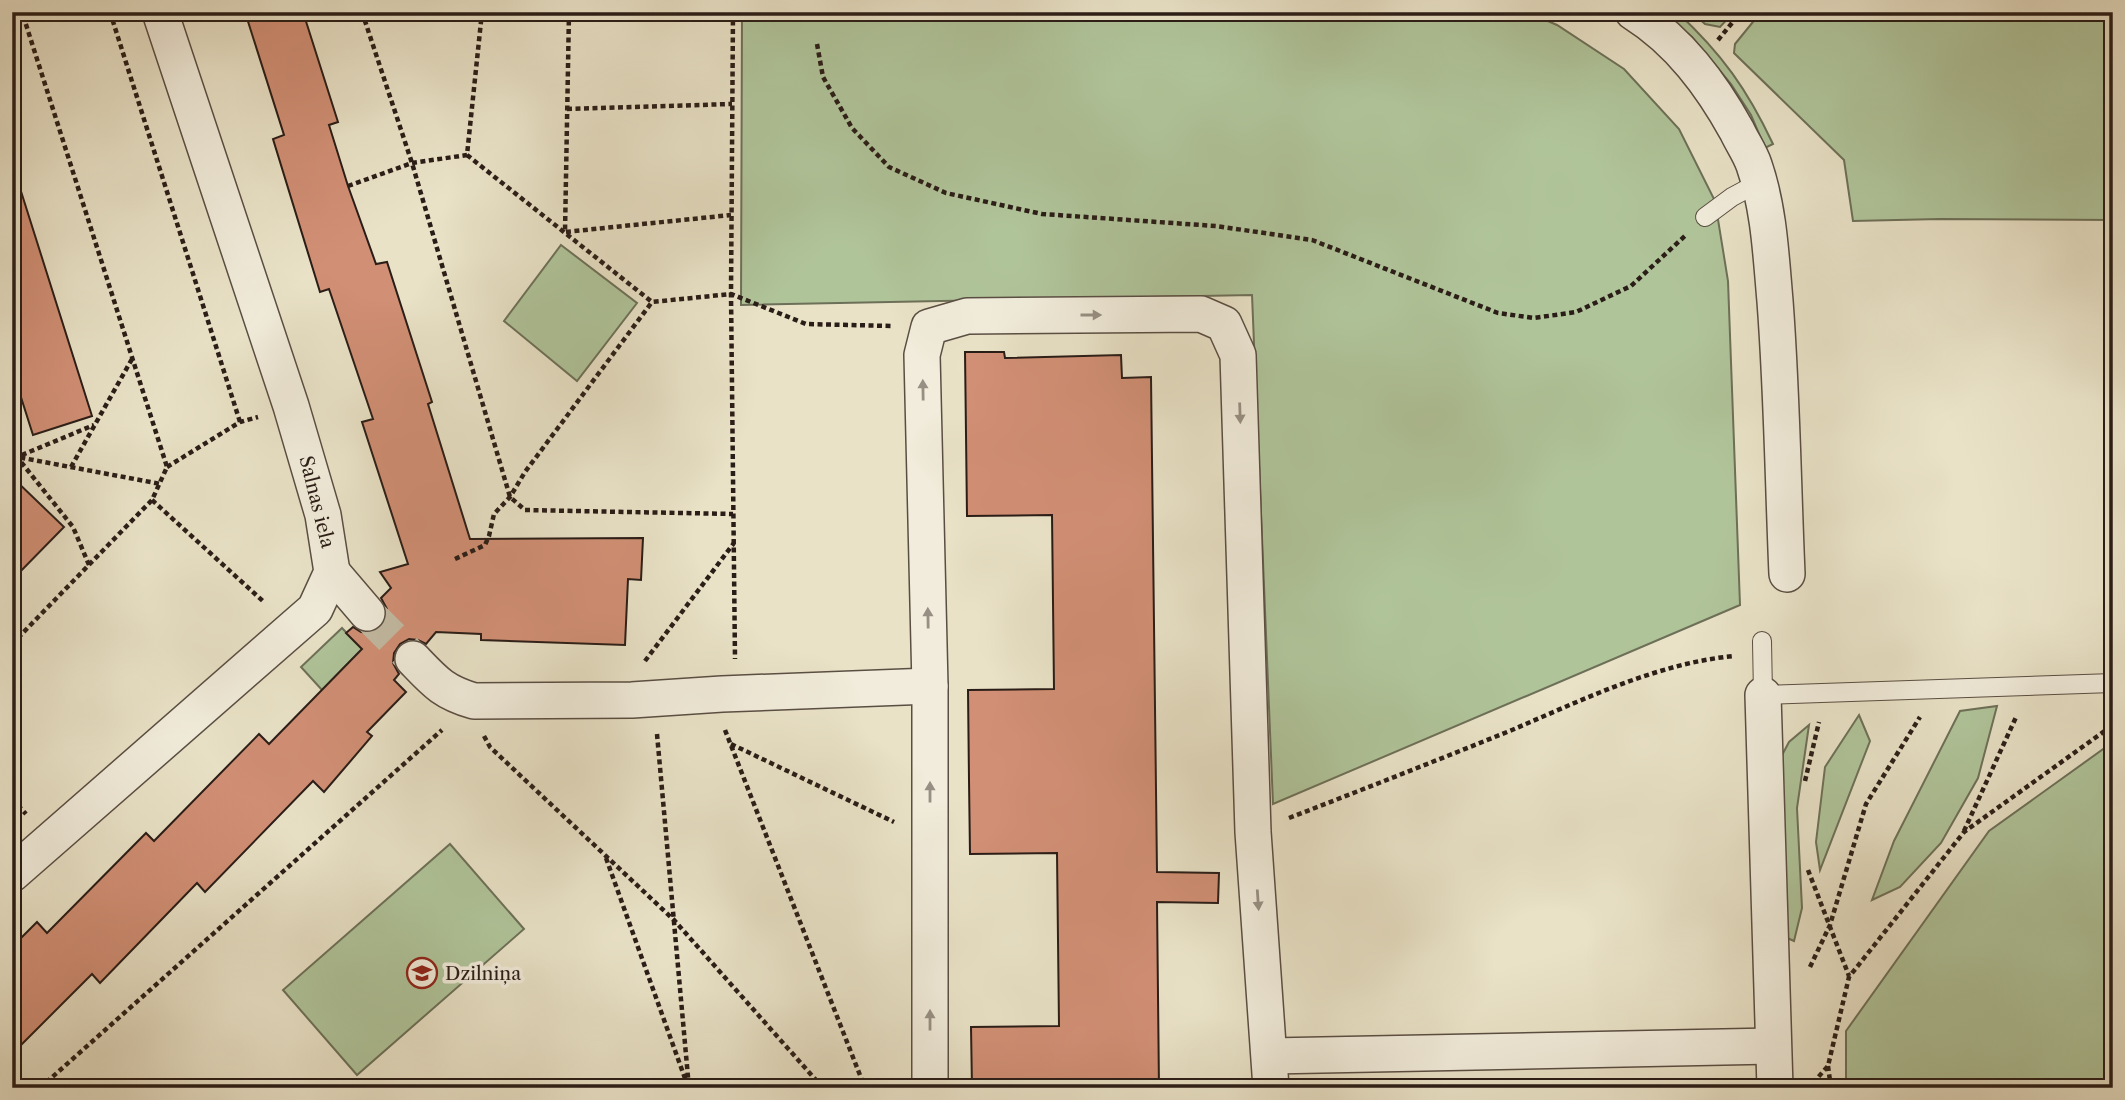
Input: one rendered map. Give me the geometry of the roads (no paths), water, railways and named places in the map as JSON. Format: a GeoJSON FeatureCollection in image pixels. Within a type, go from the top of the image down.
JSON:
{"type":"FeatureCollection","features":[{"type":"Feature","properties":{"kind":"street","name":"Salnas iela"},"geometry":{"type":"LineString","coordinates":[[12,874],[315,609],[332,572],[323,515],[291,406],[160,12]]}},
{"type":"Feature","properties":{"kind":"street"},"geometry":{"type":"LineString","coordinates":[[1642,15],[1675,45],[1700,73],[1721,102],[1754,164],[1769,231],[1777,322],[1787,573]]}},
{"type":"Feature","properties":{"kind":"street"},"geometry":{"type":"LineString","coordinates":[[930,1088],[930,686],[922,355],[929,327],[967,316],[1201,314],[1224,324],[1238,355],[1253,832],[1270,1072],[1773,1046]]}},
{"type":"Feature","properties":{"kind":"street"},"geometry":{"type":"LineString","coordinates":[[332,572],[367,612]]}},
{"type":"Feature","properties":{"kind":"street"},"geometry":{"type":"LineString","coordinates":[[413,659],[437,684],[453,695],[474,701],[646,683],[728,694],[930,686]]}},
{"type":"Feature","properties":{"kind":"street"},"geometry":{"type":"LineString","coordinates":[[1763,695],[1775,1088]]}},
{"type":"Feature","properties":{"kind":"lane"},"geometry":{"type":"LineString","coordinates":[[1705,217],[1732,197],[1758,183]]}},
{"type":"Feature","properties":{"kind":"lane"},"geometry":{"type":"LineString","coordinates":[[1762,649],[1763,695],[2113,684]]}},
{"type":"Feature","properties":{"kind":"tunnel"},"geometry":{"type":"LineString","coordinates":[[367,613],[413,659]]}},
{"type":"Feature","properties":{"kind":"place","name":"Dzilniņa"},"geometry":{"type":"Point","coordinates":[422,973]}}]}
